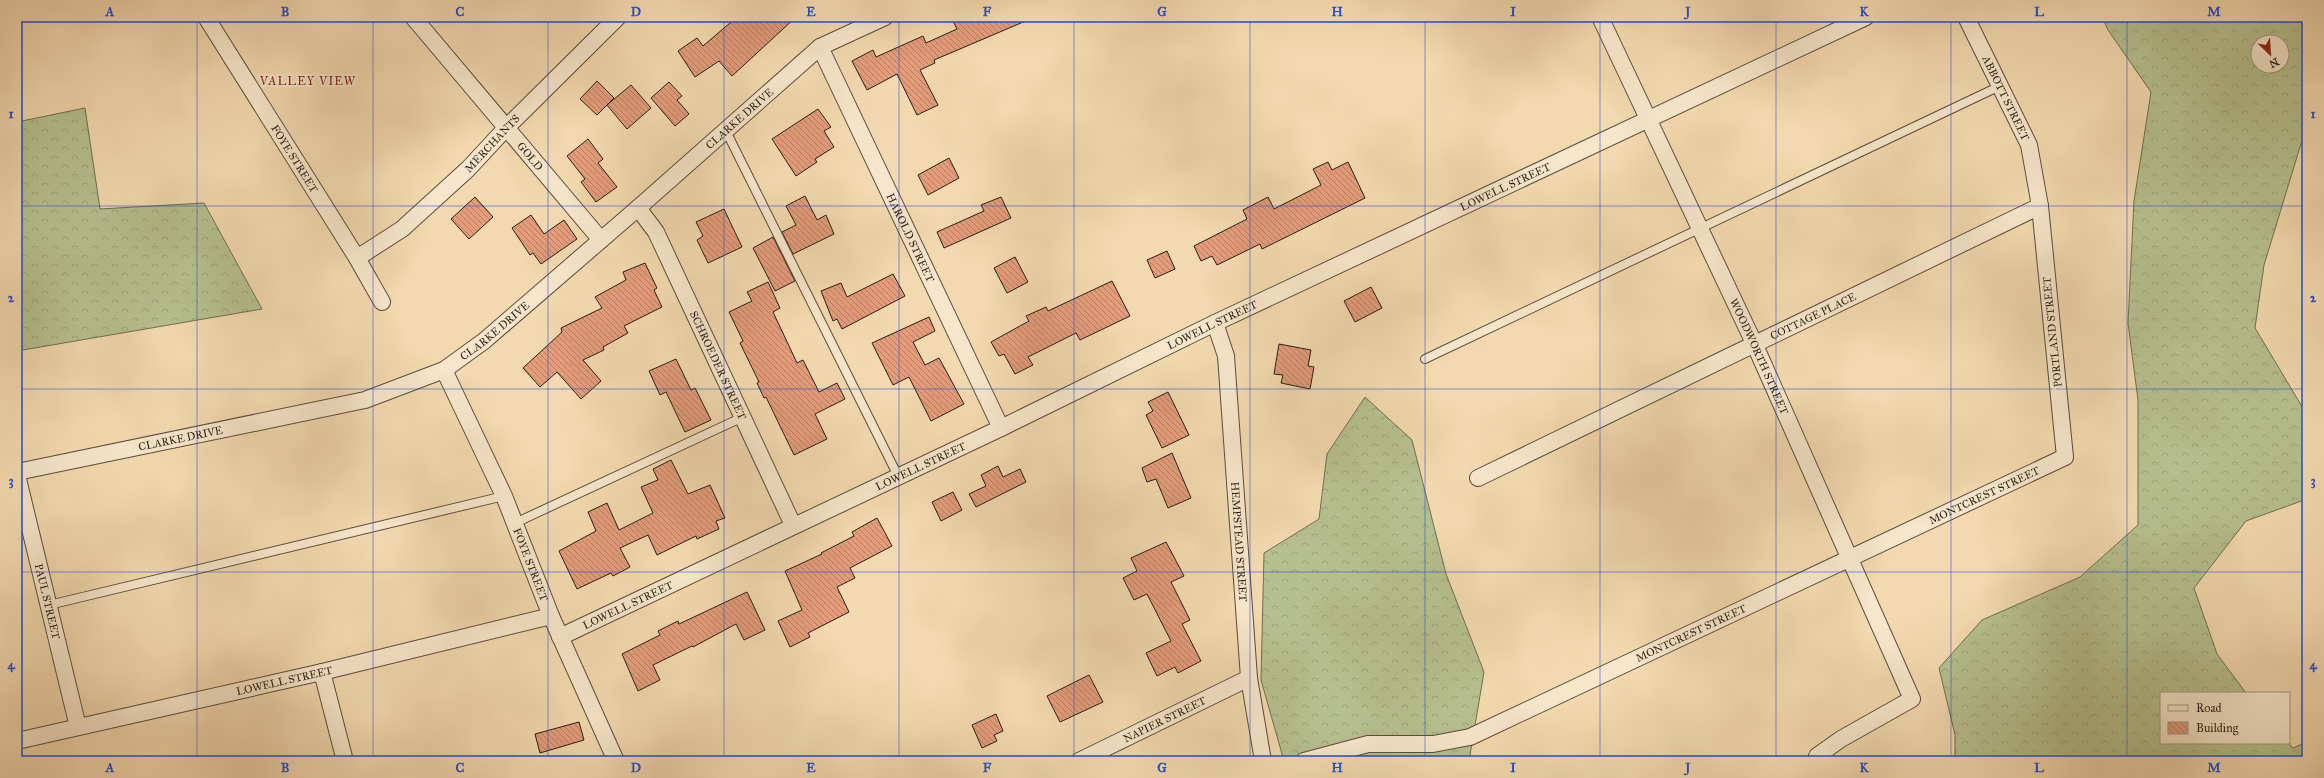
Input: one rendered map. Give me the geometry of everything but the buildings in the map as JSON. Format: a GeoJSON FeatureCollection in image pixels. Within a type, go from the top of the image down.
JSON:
{"type":"FeatureCollection","features":[{"type":"Feature","properties":{"kind":"street","name":"FOYE STREET"},"geometry":{"type":"LineString","coordinates":[[206,17],[357,258],[382,302]]}},
{"type":"Feature","properties":{"kind":"street","name":"GOLD"},"geometry":{"type":"LineString","coordinates":[[414,17],[601,240]]}},
{"type":"Feature","properties":{"kind":"street","name":"MERCHANTS"},"geometry":{"type":"LineString","coordinates":[[357,258],[402,229],[468,169],[506,128],[618,17]]}},
{"type":"Feature","properties":{"kind":"street","name":"CLARKE DRIVE"},"geometry":{"type":"LineString","coordinates":[[17,472],[364,400],[444,370],[484,341],[726,131],[820,47],[885,17]]}},
{"type":"Feature","properties":{"kind":"street","name":"WOODWORTH STREET"},"geometry":{"type":"LineString","coordinates":[[1600,17],[1647,120],[1754,343],[1912,699],[1841,739],[1817,756]]}},
{"type":"Feature","properties":{"kind":"street","name":"LOWELL STREET"},"geometry":{"type":"LineString","coordinates":[[560,637],[793,525],[1001,428],[1214,323],[1866,17]]}},
{"type":"Feature","properties":{"kind":"street","name":"ABBOTT STREET"},"geometry":{"type":"LineString","coordinates":[[1966,17],[2029,145],[2040,206]]}},
{"type":"Feature","properties":{"kind":"street","name":"HAROLD STREET"},"geometry":{"type":"LineString","coordinates":[[820,47],[1001,428]]}},
{"type":"Feature","properties":{"kind":"street","name":"COTTAGE PLACE"},"geometry":{"type":"LineString","coordinates":[[1478,478],[1754,343],[2040,206]]}},
{"type":"Feature","properties":{"kind":"street","name":"PORTLAND STREET"},"geometry":{"type":"LineString","coordinates":[[2040,206],[2065,457]]}},
{"type":"Feature","properties":{"kind":"street","name":"SCHROEDER STREET"},"geometry":{"type":"LineString","coordinates":[[638,208],[656,232],[793,525]]}},
{"type":"Feature","properties":{"kind":"street","name":"HEMPSTEAD STREET"},"geometry":{"type":"LineString","coordinates":[[1214,323],[1226,356],[1249,678],[1263,761]]}},
{"type":"Feature","properties":{"kind":"street","name":"FOYE STREET"},"geometry":{"type":"LineString","coordinates":[[444,370],[504,496],[551,616],[616,761]]}},
{"type":"Feature","properties":{"kind":"street","name":"MONTCREST STREET"},"geometry":{"type":"LineString","coordinates":[[1304,761],[1368,744],[1433,744],[1470,737],[2065,457]]}},
{"type":"Feature","properties":{"kind":"street","name":"PAUL STREET"},"geometry":{"type":"LineString","coordinates":[[17,475],[78,727]]}},
{"type":"Feature","properties":{"kind":"street","name":"LOWELL STREET"},"geometry":{"type":"LineString","coordinates":[[17,741],[322,672],[551,616]]}},
{"type":"Feature","properties":{"kind":"street"},"geometry":{"type":"LineString","coordinates":[[322,672],[345,761]]}},
{"type":"Feature","properties":{"kind":"street","name":"NAPIER STREET"},"geometry":{"type":"LineString","coordinates":[[1079,761],[1249,678]]}},
{"type":"Feature","properties":{"kind":"lane"},"geometry":{"type":"LineString","coordinates":[[1425,359],[1700,230],[2000,86]]}},
{"type":"Feature","properties":{"kind":"lane"},"geometry":{"type":"LineString","coordinates":[[726,131],[898,476]]}},
{"type":"Feature","properties":{"kind":"lane"},"geometry":{"type":"LineString","coordinates":[[515,524],[743,417]]}},
{"type":"Feature","properties":{"kind":"lane"},"geometry":{"type":"LineString","coordinates":[[48,605],[504,496]]}},
{"type":"Feature","properties":{"kind":"green space"},"geometry":{"type":"Polygon","coordinates":[[[2102,17],[2307,17],[2307,124],[2264,265],[2255,328],[2307,415],[2307,499],[2246,521],[2194,588],[2217,654],[2245,692],[2160,692],[2160,744],[2289,744],[2293,748],[2307,742],[2307,761],[1955,761],[1955,735],[1939,668],[1982,620],[2080,577],[2138,525],[2138,400],[2128,323],[2134,201],[2151,92],[2108,30],[2102,17]]]}},
{"type":"Feature","properties":{"kind":"green space"},"geometry":{"type":"Polygon","coordinates":[[[85,108],[100,209],[204,203],[262,309],[17,351],[17,122],[85,108]]]}},
{"type":"Feature","properties":{"kind":"green space"},"geometry":{"type":"Polygon","coordinates":[[[1365,397],[1412,440],[1446,574],[1484,672],[1469,761],[1284,761],[1261,680],[1264,553],[1319,519],[1327,454],[1365,397]]]}},
{"type":"Feature","properties":{"kind":"district","name":"VALLEY VIEW"},"geometry":{"type":"Point","coordinates":[308,81]}}]}
